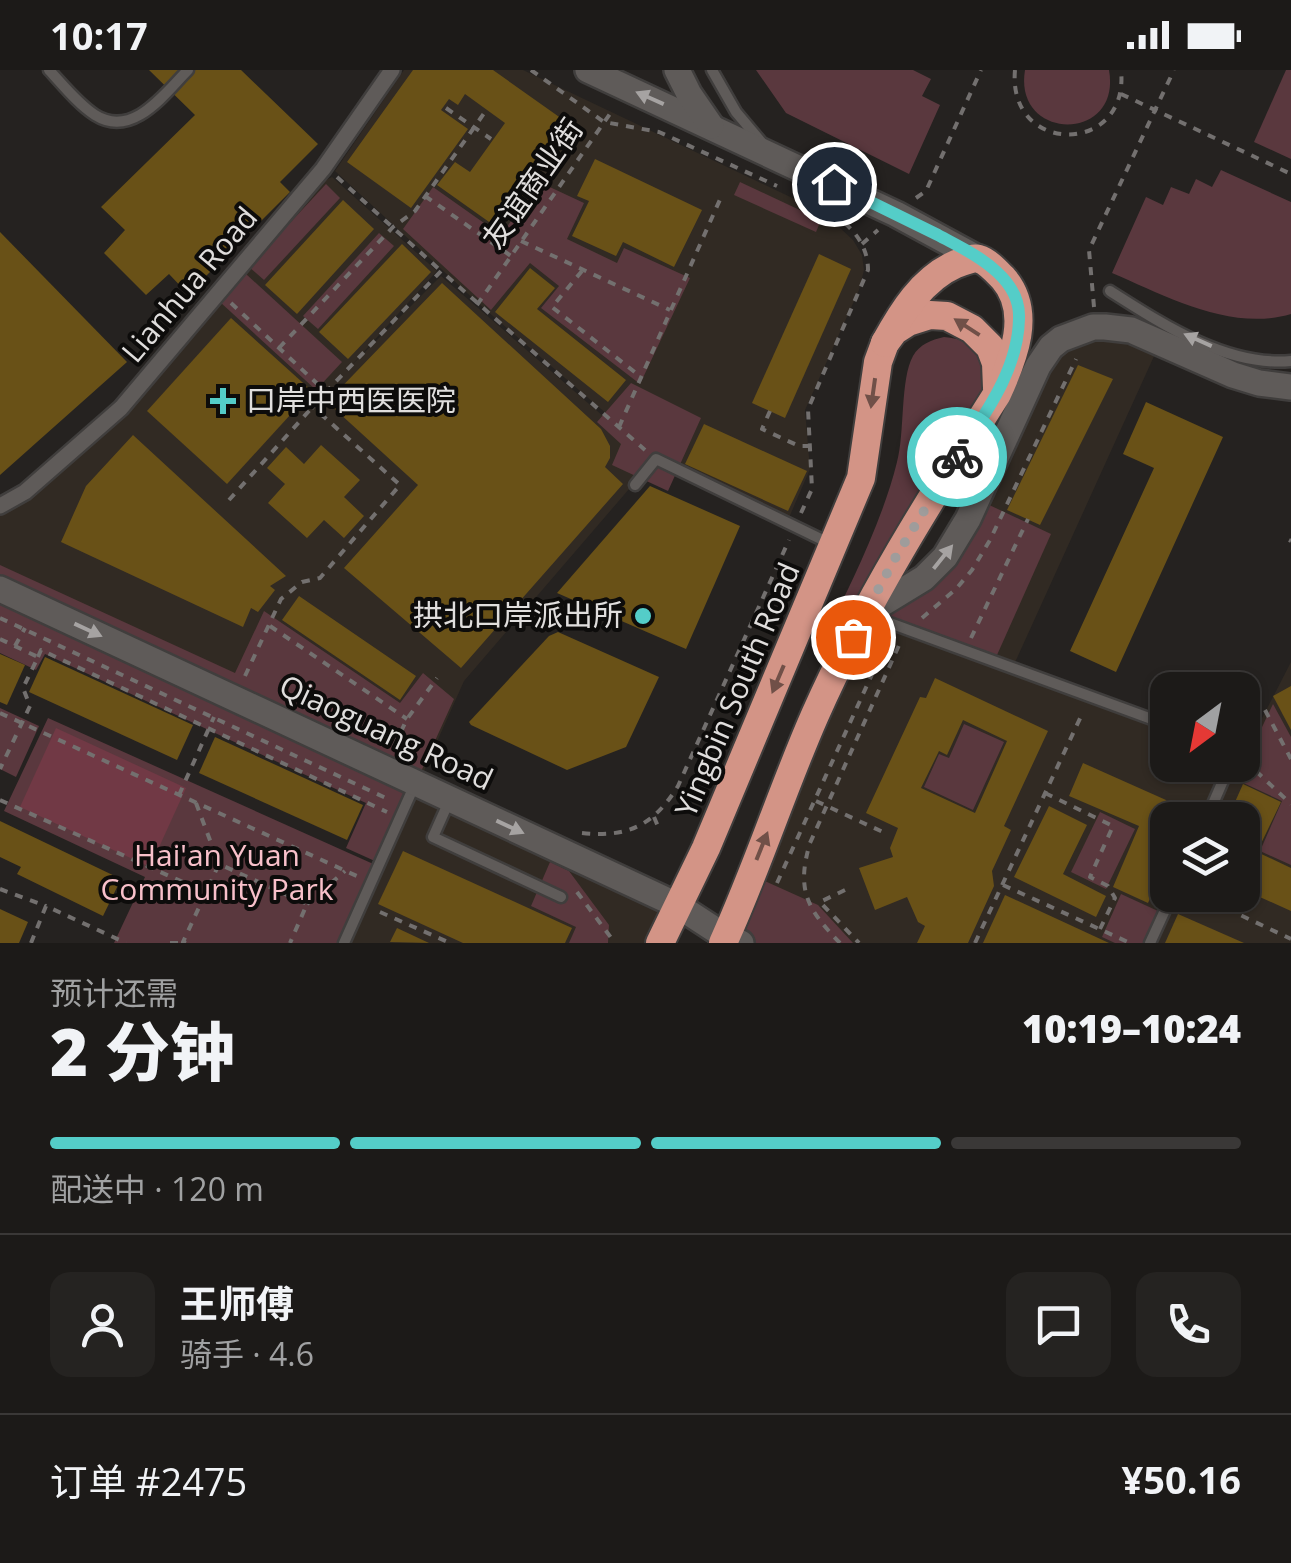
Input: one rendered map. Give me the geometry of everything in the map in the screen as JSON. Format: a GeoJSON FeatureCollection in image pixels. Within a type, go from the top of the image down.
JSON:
{"type":"FeatureCollection","features":[{"type":"Feature","properties":{"kind":"highway"},"geometry":{"type":"LineString","coordinates":[[730,941],[816,714],[907,539],[997,394],[1015,347],[1018,306],[1008,283],[995,270],[979,259],[966,260],[924,286],[907,305],[889,337]]}},
{"type":"Feature","properties":{"kind":"highway"},"geometry":{"type":"LineString","coordinates":[[889,337],[908,322],[930,314],[960,321],[990,348],[996,363],[997,394]]}},
{"type":"Feature","properties":{"kind":"highway","name":"Yingbin South Road"},"geometry":{"type":"LineString","coordinates":[[660,943],[706,848],[861,478],[878,362],[889,337]]}},
{"type":"Feature","properties":{"kind":"street","name":"Lianhua Road"},"geometry":{"type":"LineString","coordinates":[[0,506],[25,492],[121,408],[326,166],[392,70]]}},
{"type":"Feature","properties":{"kind":"street"},"geometry":{"type":"LineString","coordinates":[[588,70],[896,214],[979,259]]}},
{"type":"Feature","properties":{"kind":"street"},"geometry":{"type":"LineString","coordinates":[[678,70],[711,126]]}},
{"type":"Feature","properties":{"kind":"street"},"geometry":{"type":"LineString","coordinates":[[865,614],[924,578],[946,556],[968,519],[1038,366],[1050,347],[1077,332],[1097,327],[1131,330],[1233,375],[1259,383],[1291,386]]}},
{"type":"Feature","properties":{"kind":"street","name":"Qiaoguang Road"},"geometry":{"type":"LineString","coordinates":[[0,589],[229,696],[407,803],[450,799],[678,905],[730,941]]}},
{"type":"Feature","properties":{"kind":"lane"},"geometry":{"type":"LineString","coordinates":[[49,70],[92,114],[125,123],[147,110],[188,70]]}},
{"type":"Feature","properties":{"kind":"lane"},"geometry":{"type":"LineString","coordinates":[[712,70],[736,112],[772,155]]}},
{"type":"Feature","properties":{"kind":"lane"},"geometry":{"type":"LineString","coordinates":[[1110,291],[1161,323],[1226,352],[1255,361],[1291,361]]}},
{"type":"Feature","properties":{"kind":"lane"},"geometry":{"type":"LineString","coordinates":[[635,485],[656,459],[834,546]]}},
{"type":"Feature","properties":{"kind":"lane"},"geometry":{"type":"LineString","coordinates":[[865,614],[1150,719]]}},
{"type":"Feature","properties":{"kind":"lane"},"geometry":{"type":"LineString","coordinates":[[450,799],[433,837],[561,897]]}},
{"type":"Feature","properties":{"kind":"lane"},"geometry":{"type":"LineString","coordinates":[[344,943],[407,803]]}},
{"type":"Feature","properties":{"kind":"lane"},"geometry":{"type":"LineString","coordinates":[[1150,943],[1164,912]]}},
{"type":"Feature","properties":{"kind":"path"},"geometry":{"type":"LineString","coordinates":[[531,70],[604,122],[658,132],[783,189]]}},
{"type":"Feature","properties":{"kind":"path"},"geometry":{"type":"LineString","coordinates":[[862,244],[926,191],[981,70]]}},
{"type":"Feature","properties":{"kind":"path"},"geometry":{"type":"LineString","coordinates":[[1015,70],[1014,90],[1020,107],[1031,121],[1062,136],[1080,135],[1109,118],[1119,103],[1122,70]]}},
{"type":"Feature","properties":{"kind":"path"},"geometry":{"type":"LineString","coordinates":[[1097,327],[1090,250],[1174,70]]}},
{"type":"Feature","properties":{"kind":"path","name":"友谊商业街"},"geometry":{"type":"LineString","coordinates":[[477,305],[628,88]]}},
{"type":"Feature","properties":{"kind":"path"},"geometry":{"type":"LineString","coordinates":[[1120,94],[1291,174]]}},
{"type":"Feature","properties":{"kind":"path"},"geometry":{"type":"LineString","coordinates":[[446,108],[492,139]]}},
{"type":"Feature","properties":{"kind":"path"},"geometry":{"type":"LineString","coordinates":[[279,348],[393,228],[414,211],[485,112]]}},
{"type":"Feature","properties":{"kind":"path"},"geometry":{"type":"LineString","coordinates":[[326,166],[477,305],[656,459]]}},
{"type":"Feature","properties":{"kind":"path"},"geometry":{"type":"LineString","coordinates":[[425,196],[511,256]]}},
{"type":"Feature","properties":{"kind":"path"},"geometry":{"type":"LineString","coordinates":[[619,427],[722,196]]}},
{"type":"Feature","properties":{"kind":"path"},"geometry":{"type":"LineString","coordinates":[[570,830],[609,835],[637,828],[668,803],[812,489],[808,409],[868,270],[862,244],[849,226],[819,206]]}},
{"type":"Feature","properties":{"kind":"path"},"geometry":{"type":"LineString","coordinates":[[521,241],[670,310]]}},
{"type":"Feature","properties":{"kind":"path"},"geometry":{"type":"LineString","coordinates":[[583,270],[552,307],[641,378]]}},
{"type":"Feature","properties":{"kind":"path"},"geometry":{"type":"LineString","coordinates":[[229,500],[441,271]]}},
{"type":"Feature","properties":{"kind":"path"},"geometry":{"type":"LineString","coordinates":[[220,292],[326,392]]}},
{"type":"Feature","properties":{"kind":"path"},"geometry":{"type":"LineString","coordinates":[[777,883],[900,627],[948,596],[972,570],[1083,352]]}},
{"type":"Feature","properties":{"kind":"path"},"geometry":{"type":"LineString","coordinates":[[179,795],[208,729],[281,599],[302,582],[320,578],[400,486],[313,407]]}},
{"type":"Feature","properties":{"kind":"path"},"geometry":{"type":"LineString","coordinates":[[770,411],[762,429],[799,446],[810,446]]}},
{"type":"Feature","properties":{"kind":"path"},"geometry":{"type":"LineString","coordinates":[[964,652],[1028,520]]}},
{"type":"Feature","properties":{"kind":"path"},"geometry":{"type":"LineString","coordinates":[[0,618],[407,803]]}},
{"type":"Feature","properties":{"kind":"path"},"geometry":{"type":"LineString","coordinates":[[268,626],[406,719]]}},
{"type":"Feature","properties":{"kind":"path"},"geometry":{"type":"LineString","coordinates":[[840,943],[805,896],[804,860],[900,627]]}},
{"type":"Feature","properties":{"kind":"path"},"geometry":{"type":"LineString","coordinates":[[0,639],[38,657]]}},
{"type":"Feature","properties":{"kind":"path"},"geometry":{"type":"LineString","coordinates":[[0,769],[30,706],[23,688],[41,650],[208,729],[407,803]]}},
{"type":"Feature","properties":{"kind":"path"},"geometry":{"type":"LineString","coordinates":[[392,751],[406,719],[437,678]]}},
{"type":"Feature","properties":{"kind":"path"},"geometry":{"type":"LineString","coordinates":[[975,943],[1090,697]]}},
{"type":"Feature","properties":{"kind":"path"},"geometry":{"type":"LineString","coordinates":[[1265,710],[1291,760]]}},
{"type":"Feature","properties":{"kind":"path"},"geometry":{"type":"LineString","coordinates":[[0,713],[372,883]]}},
{"type":"Feature","properties":{"kind":"path"},"geometry":{"type":"LineString","coordinates":[[1260,774],[1291,804]]}},
{"type":"Feature","properties":{"kind":"path"},"geometry":{"type":"LineString","coordinates":[[1045,794],[1113,826],[1090,878],[1108,886],[1115,898],[1100,929]]}},
{"type":"Feature","properties":{"kind":"path"},"geometry":{"type":"LineString","coordinates":[[0,800],[206,892]]}},
{"type":"Feature","properties":{"kind":"path"},"geometry":{"type":"LineString","coordinates":[[814,800],[885,833]]}},
{"type":"Feature","properties":{"kind":"path"},"geometry":{"type":"LineString","coordinates":[[170,943],[184,943],[218,864],[196,803]]}},
{"type":"Feature","properties":{"kind":"path"},"geometry":{"type":"LineString","coordinates":[[654,818],[660,831]]}},
{"type":"Feature","properties":{"kind":"path"},"geometry":{"type":"LineString","coordinates":[[218,864],[307,904]]}},
{"type":"Feature","properties":{"kind":"path"},"geometry":{"type":"LineString","coordinates":[[290,943],[307,904],[346,870]]}},
{"type":"Feature","properties":{"kind":"path"},"geometry":{"type":"LineString","coordinates":[[1002,884],[1130,943]]}},
{"type":"Feature","properties":{"kind":"path"},"geometry":{"type":"LineString","coordinates":[[570,885],[582,896],[611,942]]}},
{"type":"Feature","properties":{"kind":"path"},"geometry":{"type":"LineString","coordinates":[[0,889],[126,943]]}},
{"type":"Feature","properties":{"kind":"path"},"geometry":{"type":"LineString","coordinates":[[844,890],[820,902],[858,943]]}},
{"type":"Feature","properties":{"kind":"path"},"geometry":{"type":"LineString","coordinates":[[32,943],[46,906]]}},
{"type":"Feature","properties":{"kind":"path"},"geometry":{"type":"LineString","coordinates":[[380,912],[450,943]]}},
{"type":"Feature","properties":{"kind":"path"},"geometry":{"type":"LineString","coordinates":[[1234,912],[1291,939]]}},
{"type":"Feature","properties":{"kind":"shaded area"},"geometry":{"type":"Polygon","coordinates":[[[404,70],[523,70],[824,213],[853,240],[862,255],[864,270],[859,290],[805,410],[810,469],[788,520],[658,458],[479,304],[335,171],[404,70]]]}},
{"type":"Feature","properties":{"kind":"shaded area"},"geometry":{"type":"Polygon","coordinates":[[[332,177],[437,271],[350,367],[441,276],[654,460],[464,681],[415,791],[677,916],[664,943],[344,943],[413,790],[0,593],[0,506],[121,409],[320,183],[332,177]]]}},
{"type":"Feature","properties":{"kind":"shaded area"},"geometry":{"type":"Polygon","coordinates":[[[1078,333],[1160,343],[1012,669],[1150,720],[1150,782],[1260,782],[1260,722],[1291,662],[1291,943],[1151,943],[1165,912],[1260,912],[1260,802],[1150,802],[1150,912],[1161,912],[1149,943],[743,943],[816,714],[867,613],[924,579],[1039,367],[1078,333]]]}},
{"type":"Feature","properties":{"kind":"shaded area"},"geometry":{"type":"Polygon","coordinates":[[[56,728],[186,788],[150,867],[20,807],[56,728]]]}},
{"type":"Feature","properties":{"kind":"green space"},"geometry":{"type":"Polygon","coordinates":[[[756,70],[913,70],[931,79],[922,96],[940,105],[909,174],[786,113],[756,70]]]}},
{"type":"Feature","properties":{"kind":"green space"},"geometry":{"type":"Polygon","coordinates":[[[1025,70],[1109,70],[1109,94],[1100,111],[1085,121],[1050,121],[1035,111],[1026,94],[1025,70]]]}},
{"type":"Feature","properties":{"kind":"green space"},"geometry":{"type":"Polygon","coordinates":[[[1286,70],[1291,70],[1291,159],[1254,142],[1286,70]]]}},
{"type":"Feature","properties":{"kind":"green space"},"geometry":{"type":"Polygon","coordinates":[[[1221,170],[1291,202],[1291,314],[1268,318],[1222,315],[1112,273],[1146,197],[1163,205],[1171,187],[1189,194],[1196,179],[1212,187],[1221,170]]]}},
{"type":"Feature","properties":{"kind":"green space"},"geometry":{"type":"Polygon","coordinates":[[[539,182],[584,203],[567,239],[617,263],[624,248],[690,278],[640,384],[541,308],[559,286],[530,263],[491,310],[403,229],[433,187],[501,235],[539,182]]]}},
{"type":"Feature","properties":{"kind":"green space"},"geometry":{"type":"Polygon","coordinates":[[[740,182],[821,220],[816,232],[734,195],[740,182]]]}},
{"type":"Feature","properties":{"kind":"green space"},"geometry":{"type":"Polygon","coordinates":[[[326,184],[340,198],[264,280],[249,267],[326,184]]]}},
{"type":"Feature","properties":{"kind":"green space"},"geometry":{"type":"Polygon","coordinates":[[[379,233],[394,246],[318,329],[303,316],[379,233]]]}},
{"type":"Feature","properties":{"kind":"green space"},"geometry":{"type":"Polygon","coordinates":[[[246,274],[342,362],[316,390],[220,302],[246,274]]]}},
{"type":"Feature","properties":{"kind":"green space"},"geometry":{"type":"Polygon","coordinates":[[[944,337],[966,342],[979,353],[984,390],[830,650],[821,646],[873,533],[897,462],[909,366],[922,346],[944,337]]]}},
{"type":"Feature","properties":{"kind":"green space"},"geometry":{"type":"Polygon","coordinates":[[[631,383],[701,418],[668,491],[612,465],[621,444],[597,422],[631,383]]]}},
{"type":"Feature","properties":{"kind":"green space"},"geometry":{"type":"Polygon","coordinates":[[[985,503],[1051,534],[997,655],[882,613],[985,503]]]}},
{"type":"Feature","properties":{"kind":"green space"},"geometry":{"type":"Polygon","coordinates":[[[0,565],[235,673],[264,611],[400,703],[423,673],[454,699],[414,787],[0,588],[0,565]]]}},
{"type":"Feature","properties":{"kind":"green space"},"geometry":{"type":"Polygon","coordinates":[[[0,598],[411,790],[377,862],[346,848],[366,803],[45,654],[36,670],[0,653],[0,598]]]}},
{"type":"Feature","properties":{"kind":"green space"},"geometry":{"type":"Polygon","coordinates":[[[1273,704],[1291,737],[1291,865],[1260,851],[1282,801],[1241,782],[1260,782],[1260,731],[1273,704]]]}},
{"type":"Feature","properties":{"kind":"green space"},"geometry":{"type":"Polygon","coordinates":[[[0,708],[39,726],[16,777],[0,769],[0,708]]]}},
{"type":"Feature","properties":{"kind":"green space","name":"Hai'an Yuan Community Park"},"geometry":{"type":"Polygon","coordinates":[[[48,718],[380,867],[344,943],[114,943],[145,877],[4,811],[48,718]]]}},
{"type":"Feature","properties":{"kind":"green space"},"geometry":{"type":"Polygon","coordinates":[[[964,724],[1004,742],[973,810],[924,787],[939,754],[949,758],[964,724]]]}},
{"type":"Feature","properties":{"kind":"green space"},"geometry":{"type":"Polygon","coordinates":[[[1100,812],[1135,829],[1106,889],[1071,872],[1100,812]]]}},
{"type":"Feature","properties":{"kind":"green space"},"geometry":{"type":"Polygon","coordinates":[[[550,862],[569,871],[609,925],[608,943],[569,943],[576,927],[531,906],[550,862]]]}},
{"type":"Feature","properties":{"kind":"green space"},"geometry":{"type":"Polygon","coordinates":[[[754,876],[818,905],[853,943],[749,943],[731,935],[754,876]]]}},
{"type":"Feature","properties":{"kind":"green space"},"geometry":{"type":"Polygon","coordinates":[[[1121,894],[1150,907],[1150,912],[1158,912],[1144,943],[1115,943],[1102,937],[1121,894]]]}},
{"type":"Feature","properties":{"kind":"building"},"geometry":{"type":"Polygon","coordinates":[[[149,70],[241,70],[318,144],[280,182],[290,192],[188,294],[169,274],[146,295],[104,253],[125,230],[101,207],[195,115],[149,70]]]}},
{"type":"Feature","properties":{"kind":"building"},"geometry":{"type":"Polygon","coordinates":[[[413,70],[493,70],[572,126],[499,229],[437,185],[455,162],[470,172],[505,123],[465,94],[458,105],[449,99],[441,110],[468,129],[411,208],[347,162],[413,70]]]}},
{"type":"Feature","properties":{"kind":"building"},"geometry":{"type":"Polygon","coordinates":[[[595,159],[702,210],[674,267],[623,242],[616,256],[572,236],[589,201],[577,196],[595,159]]]}},
{"type":"Feature","properties":{"kind":"building"},"geometry":{"type":"Polygon","coordinates":[[[343,200],[374,229],[297,314],[265,285],[343,200]]]}},
{"type":"Feature","properties":{"kind":"building"},"geometry":{"type":"Polygon","coordinates":[[[0,232],[127,362],[0,475],[0,232]]]}},
{"type":"Feature","properties":{"kind":"building"},"geometry":{"type":"Polygon","coordinates":[[[402,244],[431,272],[348,359],[319,332],[402,244]]]}},
{"type":"Feature","properties":{"kind":"building"},"geometry":{"type":"Polygon","coordinates":[[[819,254],[851,269],[785,418],[752,403],[819,254]]]}},
{"type":"Feature","properties":{"kind":"building"},"geometry":{"type":"Polygon","coordinates":[[[530,268],[555,288],[537,309],[626,380],[608,402],[495,312],[530,268]]]}},
{"type":"Feature","properties":{"kind":"building"},"geometry":{"type":"Polygon","coordinates":[[[442,283],[601,429],[610,446],[605,467],[623,484],[461,668],[344,568],[418,485],[327,402],[442,283]]]}},
{"type":"Feature","properties":{"kind":"building","name":"口岸中西医医院"},"geometry":{"type":"Polygon","coordinates":[[[231,318],[312,391],[227,484],[147,411],[231,318]]]}},
{"type":"Feature","properties":{"kind":"building"},"geometry":{"type":"Polygon","coordinates":[[[1078,365],[1113,379],[1040,525],[1007,510],[1078,365]]]}},
{"type":"Feature","properties":{"kind":"building"},"geometry":{"type":"Polygon","coordinates":[[[1146,402],[1223,437],[1116,672],[1070,651],[1154,468],[1123,454],[1146,402]]]}},
{"type":"Feature","properties":{"kind":"building"},"geometry":{"type":"Polygon","coordinates":[[[704,424],[807,471],[788,511],[685,464],[704,424]]]}},
{"type":"Feature","properties":{"kind":"building"},"geometry":{"type":"Polygon","coordinates":[[[133,435],[286,576],[270,586],[275,590],[258,612],[251,608],[243,627],[61,542],[86,486],[133,435]]]}},
{"type":"Feature","properties":{"kind":"building"},"geometry":{"type":"Polygon","coordinates":[[[321,445],[360,480],[344,497],[364,516],[344,538],[324,520],[307,538],[268,503],[285,484],[267,468],[286,447],[304,464],[321,445]]]}},
{"type":"Feature","properties":{"kind":"building"},"geometry":{"type":"Polygon","coordinates":[[[650,486],[740,526],[686,649],[557,593],[650,486]]]}},
{"type":"Feature","properties":{"kind":"building"},"geometry":{"type":"Polygon","coordinates":[[[299,596],[416,676],[400,700],[282,620],[299,596]]]}},
{"type":"Feature","properties":{"kind":"building"},"geometry":{"type":"Polygon","coordinates":[[[558,632],[659,677],[626,747],[567,770],[469,722],[549,636],[558,632]]]}},
{"type":"Feature","properties":{"kind":"building"},"geometry":{"type":"Polygon","coordinates":[[[0,654],[25,665],[7,705],[0,702],[0,654]]]}},
{"type":"Feature","properties":{"kind":"building"},"geometry":{"type":"Polygon","coordinates":[[[45,657],[193,725],[177,760],[29,692],[45,657]]]}},
{"type":"Feature","properties":{"kind":"building"},"geometry":{"type":"Polygon","coordinates":[[[935,678],[1048,731],[1004,826],[1011,830],[992,871],[994,886],[968,943],[917,943],[925,926],[918,922],[907,897],[875,910],[859,868],[893,857],[890,848],[898,828],[866,813],[920,697],[926,698],[935,678]],[[963,720],[947,755],[939,751],[921,788],[975,813],[1007,741],[963,720]]]}},
{"type":"Feature","properties":{"kind":"building"},"geometry":{"type":"Polygon","coordinates":[[[1291,686],[1291,730],[1273,696],[1291,686]]]}},
{"type":"Feature","properties":{"kind":"building"},"geometry":{"type":"Polygon","coordinates":[[[215,737],[363,805],[347,840],[199,773],[215,737]]]}},
{"type":"Feature","properties":{"kind":"building"},"geometry":{"type":"Polygon","coordinates":[[[1083,763],[1166,800],[1150,802],[1148,903],[1113,887],[1139,826],[1069,796],[1083,763]]]}},
{"type":"Feature","properties":{"kind":"building"},"geometry":{"type":"Polygon","coordinates":[[[1243,784],[1281,802],[1260,846],[1260,802],[1235,802],[1243,784]]]}},
{"type":"Feature","properties":{"kind":"building"},"geometry":{"type":"Polygon","coordinates":[[[1049,806],[1087,825],[1063,874],[1106,896],[1096,917],[1014,877],[1049,806]]]}},
{"type":"Feature","properties":{"kind":"building"},"geometry":{"type":"Polygon","coordinates":[[[0,821],[121,879],[103,916],[17,874],[21,867],[0,857],[0,821]]]}},
{"type":"Feature","properties":{"kind":"building"},"geometry":{"type":"Polygon","coordinates":[[[403,851],[572,928],[565,943],[463,943],[378,904],[403,851]]]}},
{"type":"Feature","properties":{"kind":"building"},"geometry":{"type":"Polygon","coordinates":[[[1260,853],[1291,868],[1291,911],[1260,897],[1260,853]]]}},
{"type":"Feature","properties":{"kind":"building"},"geometry":{"type":"Polygon","coordinates":[[[1005,895],[1109,943],[983,943],[1005,895]]]}},
{"type":"Feature","properties":{"kind":"building"},"geometry":{"type":"Polygon","coordinates":[[[0,909],[28,922],[19,943],[0,943],[0,909]]]}},
{"type":"Feature","properties":{"kind":"building"},"geometry":{"type":"Polygon","coordinates":[[[1178,914],[1244,943],[1165,943],[1178,914]]]}},
{"type":"Feature","properties":{"kind":"building"},"geometry":{"type":"Polygon","coordinates":[[[397,928],[429,943],[390,942],[397,928]]]}},
{"type":"Feature","properties":{"kind":"way so far"},"geometry":{"type":"LineString","coordinates":[[853,637],[894,560],[957,457]]}},
{"type":"Feature","properties":{"kind":"place","name":"口岸中西医医院"},"geometry":{"type":"Point","coordinates":[223,401]}},
{"type":"Feature","properties":{"kind":"place","name":"拱北口岸派出所"},"geometry":{"type":"Point","coordinates":[643,616]}},
{"type":"Feature","properties":{"kind":"route"},"geometry":{"type":"LineString","coordinates":[[834,184],[979,259],[1008,283],[1015,296],[1019,318],[1012,360],[997,394],[957,457]]}}]}
